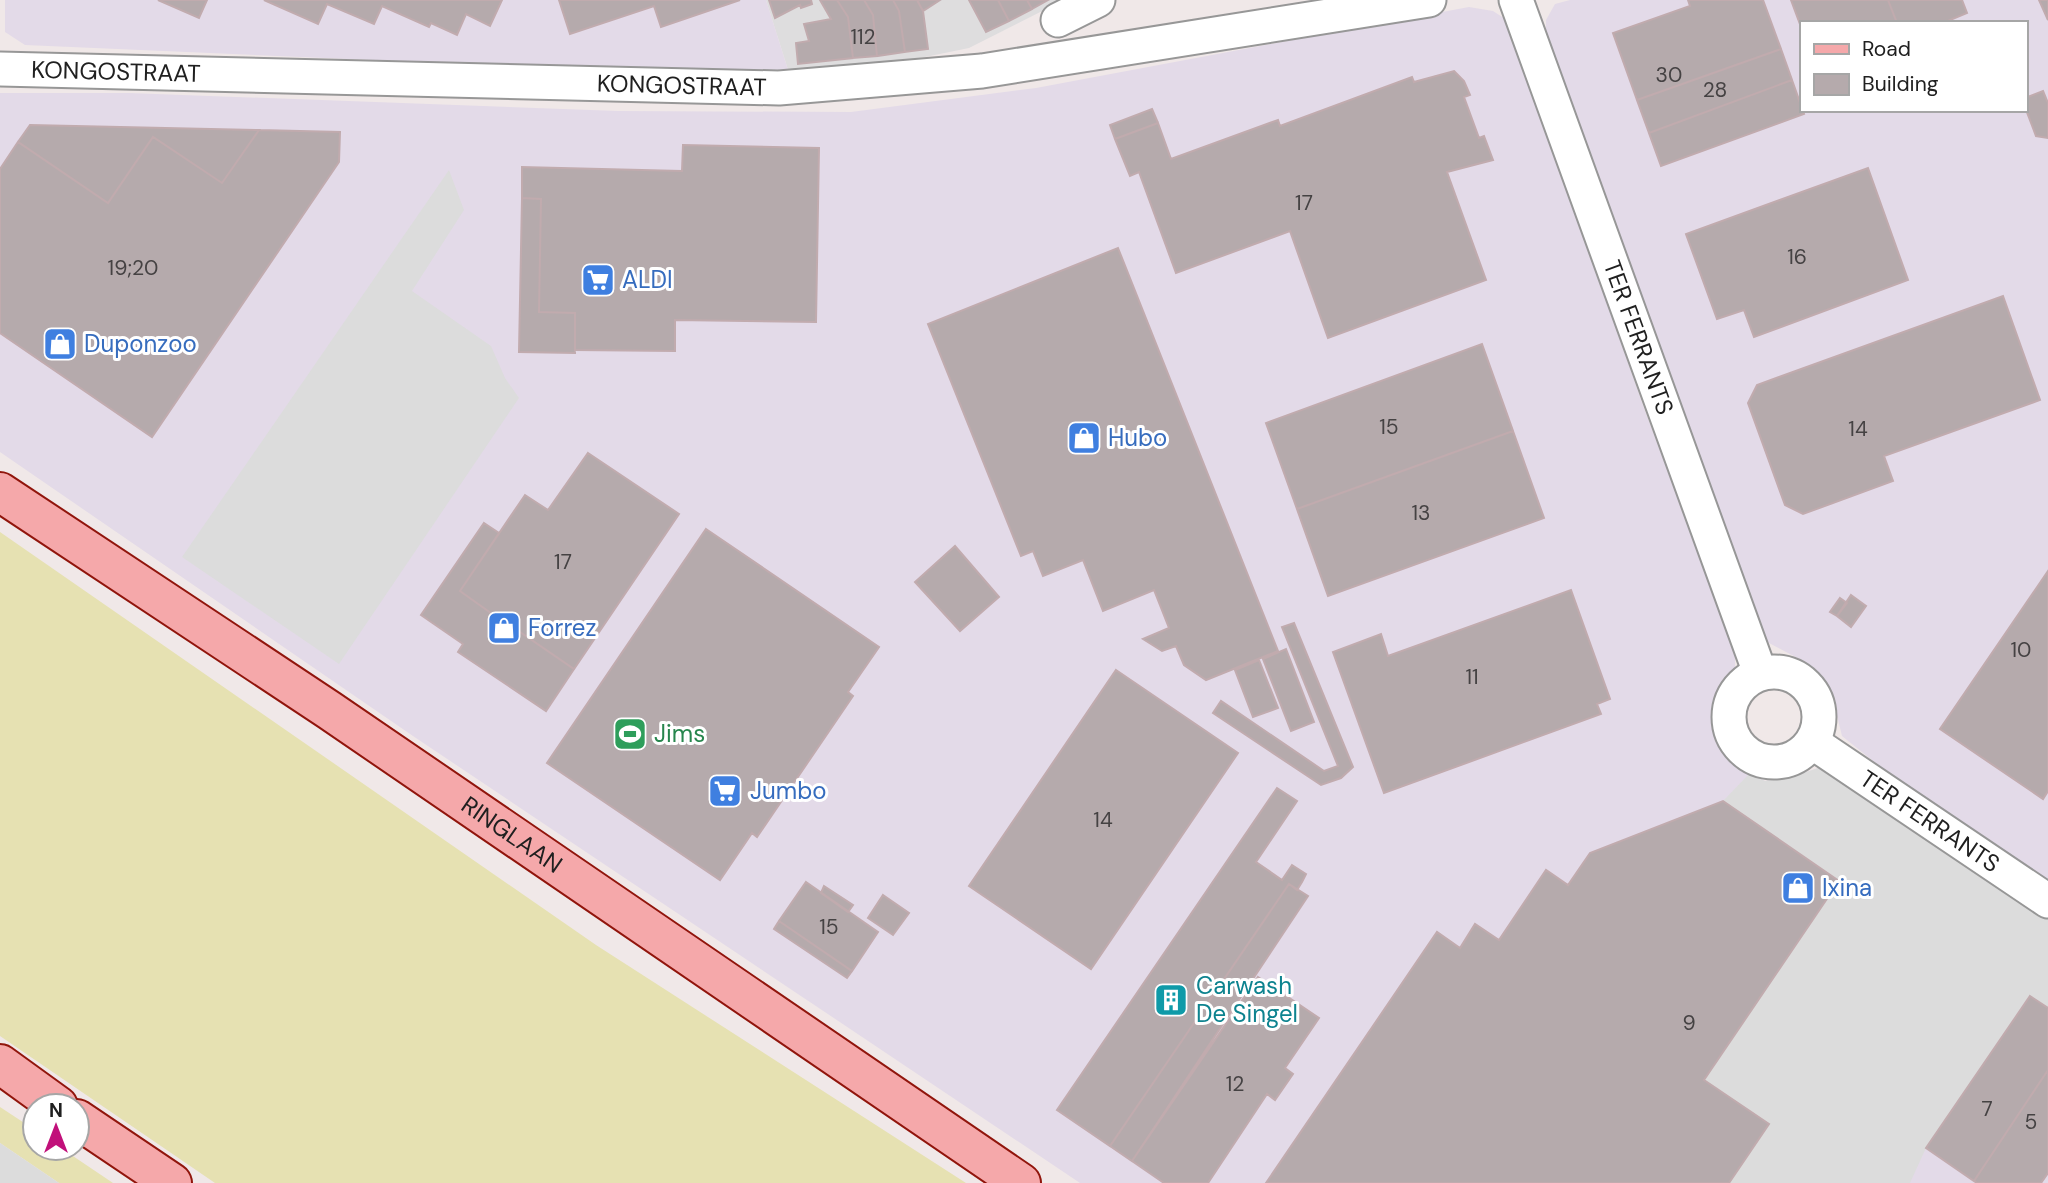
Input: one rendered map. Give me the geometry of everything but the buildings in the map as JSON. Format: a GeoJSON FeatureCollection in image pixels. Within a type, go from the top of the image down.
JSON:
{"type":"FeatureCollection","features":[{"type":"Feature","properties":{"kind":"main road","name":"RINGLAAN"},"geometry":{"type":"LineString","coordinates":[[0,492],[329,710],[1021,1183]]}},
{"type":"Feature","properties":{"kind":"main road"},"geometry":{"type":"LineString","coordinates":[[0,1064],[39,1092]]}},
{"type":"Feature","properties":{"kind":"main road"},"geometry":{"type":"LineString","coordinates":[[91,1128],[172,1183]]}},
{"type":"Feature","properties":{"kind":"street"},"geometry":{"type":"LineString","coordinates":[[1058,19],[1098,0]]}},
{"type":"Feature","properties":{"kind":"street","name":"KONGOSTRAAT"},"geometry":{"type":"LineString","coordinates":[[0,69],[33,72],[779,88],[982,71],[1359,5],[1429,0]]}},
{"type":"Feature","properties":{"kind":"street","name":"TER FERRANTS"},"geometry":{"type":"LineString","coordinates":[[1516,0],[1760,673]]}},
{"type":"Feature","properties":{"kind":"street"},"geometry":{"type":"LineString","coordinates":[[1783,672],[1798,677],[1810,688],[1818,702],[1820,719],[1812,742],[1795,758],[1779,762],[1758,759],[1744,751],[1734,738],[1729,724],[1730,707],[1736,692],[1746,681],[1760,673],[1783,672]]}},
{"type":"Feature","properties":{"kind":"street","name":"TER FERRANTS"},"geometry":{"type":"LineString","coordinates":[[1812,742],[2048,901]]}},
{"type":"Feature","properties":{"kind":"shaded area"},"geometry":{"type":"Polygon","coordinates":[[[5,0],[766,0],[789,73],[465,64],[25,45],[5,32],[5,0]]]}},
{"type":"Feature","properties":{"kind":"shaded area"},"geometry":{"type":"Polygon","coordinates":[[[766,0],[1064,0],[969,48],[881,66],[789,73],[766,0]]]}},
{"type":"Feature","properties":{"kind":"shaded area"},"geometry":{"type":"Polygon","coordinates":[[[1570,0],[2048,0],[2048,884],[1883,769],[1842,736],[1833,699],[1823,677],[1807,663],[1767,642],[1546,41],[1546,20],[1555,4],[1570,0]]]}},
{"type":"Feature","properties":{"kind":"shaded area"},"geometry":{"type":"Polygon","coordinates":[[[1469,7],[1493,11],[1507,20],[1644,408],[1735,651],[1735,667],[1718,709],[1721,744],[1732,760],[1765,781],[1792,777],[1818,768],[2048,917],[2048,1183],[1080,1183],[413,736],[0,452],[0,93],[129,93],[618,111],[851,112],[1036,88],[1469,7]]]}},
{"type":"Feature","properties":{"kind":"shaded area"},"geometry":{"type":"Polygon","coordinates":[[[449,170],[464,210],[412,291],[491,346],[505,378],[519,398],[339,664],[182,557],[449,170]]]}},
{"type":"Feature","properties":{"kind":"shaded area"},"geometry":{"type":"Polygon","coordinates":[[[0,532],[596,945],[966,1183],[215,1183],[91,1098],[91,1092],[82,1092],[0,1036],[0,532]]]}},
{"type":"Feature","properties":{"kind":"shaded area"},"geometry":{"type":"Polygon","coordinates":[[[1818,768],[2048,917],[2048,1008],[2029,996],[1926,1148],[1910,1183],[1729,1183],[1769,1124],[1704,1080],[1839,881],[1723,801],[1749,774],[1765,781],[1792,777],[1818,768]]]}},
{"type":"Feature","properties":{"kind":"shaded area"},"geometry":{"type":"Polygon","coordinates":[[[0,1107],[21,1121],[21,1157],[0,1143],[0,1107]]]}},
{"type":"Feature","properties":{"kind":"shaded area"},"geometry":{"type":"Polygon","coordinates":[[[0,1143],[21,1157],[21,1162],[28,1162],[59,1183],[0,1183],[0,1143]]]}},
{"type":"Feature","properties":{"kind":"shaded area"},"geometry":{"type":"Polygon","coordinates":[[[28,1162],[82,1162],[113,1183],[59,1183],[28,1162]]]}},
{"type":"Feature","properties":{"kind":"place","name":"ALDI"},"geometry":{"type":"Point","coordinates":[598,280]}},
{"type":"Feature","properties":{"kind":"place","name":"Duponzoo"},"geometry":{"type":"Point","coordinates":[60,344]}},
{"type":"Feature","properties":{"kind":"place","name":"Hubo"},"geometry":{"type":"Point","coordinates":[1084,438]}},
{"type":"Feature","properties":{"kind":"place","name":"Forrez"},"geometry":{"type":"Point","coordinates":[504,628]}},
{"type":"Feature","properties":{"kind":"place","name":"Jims"},"geometry":{"type":"Point","coordinates":[630,734]}},
{"type":"Feature","properties":{"kind":"place","name":"Jumbo"},"geometry":{"type":"Point","coordinates":[725,791]}},
{"type":"Feature","properties":{"kind":"place","name":"Ixina"},"geometry":{"type":"Point","coordinates":[1798,888]}},
{"type":"Feature","properties":{"kind":"place","name":"Carwash De Singel"},"geometry":{"type":"Point","coordinates":[1171,1000]}}]}
